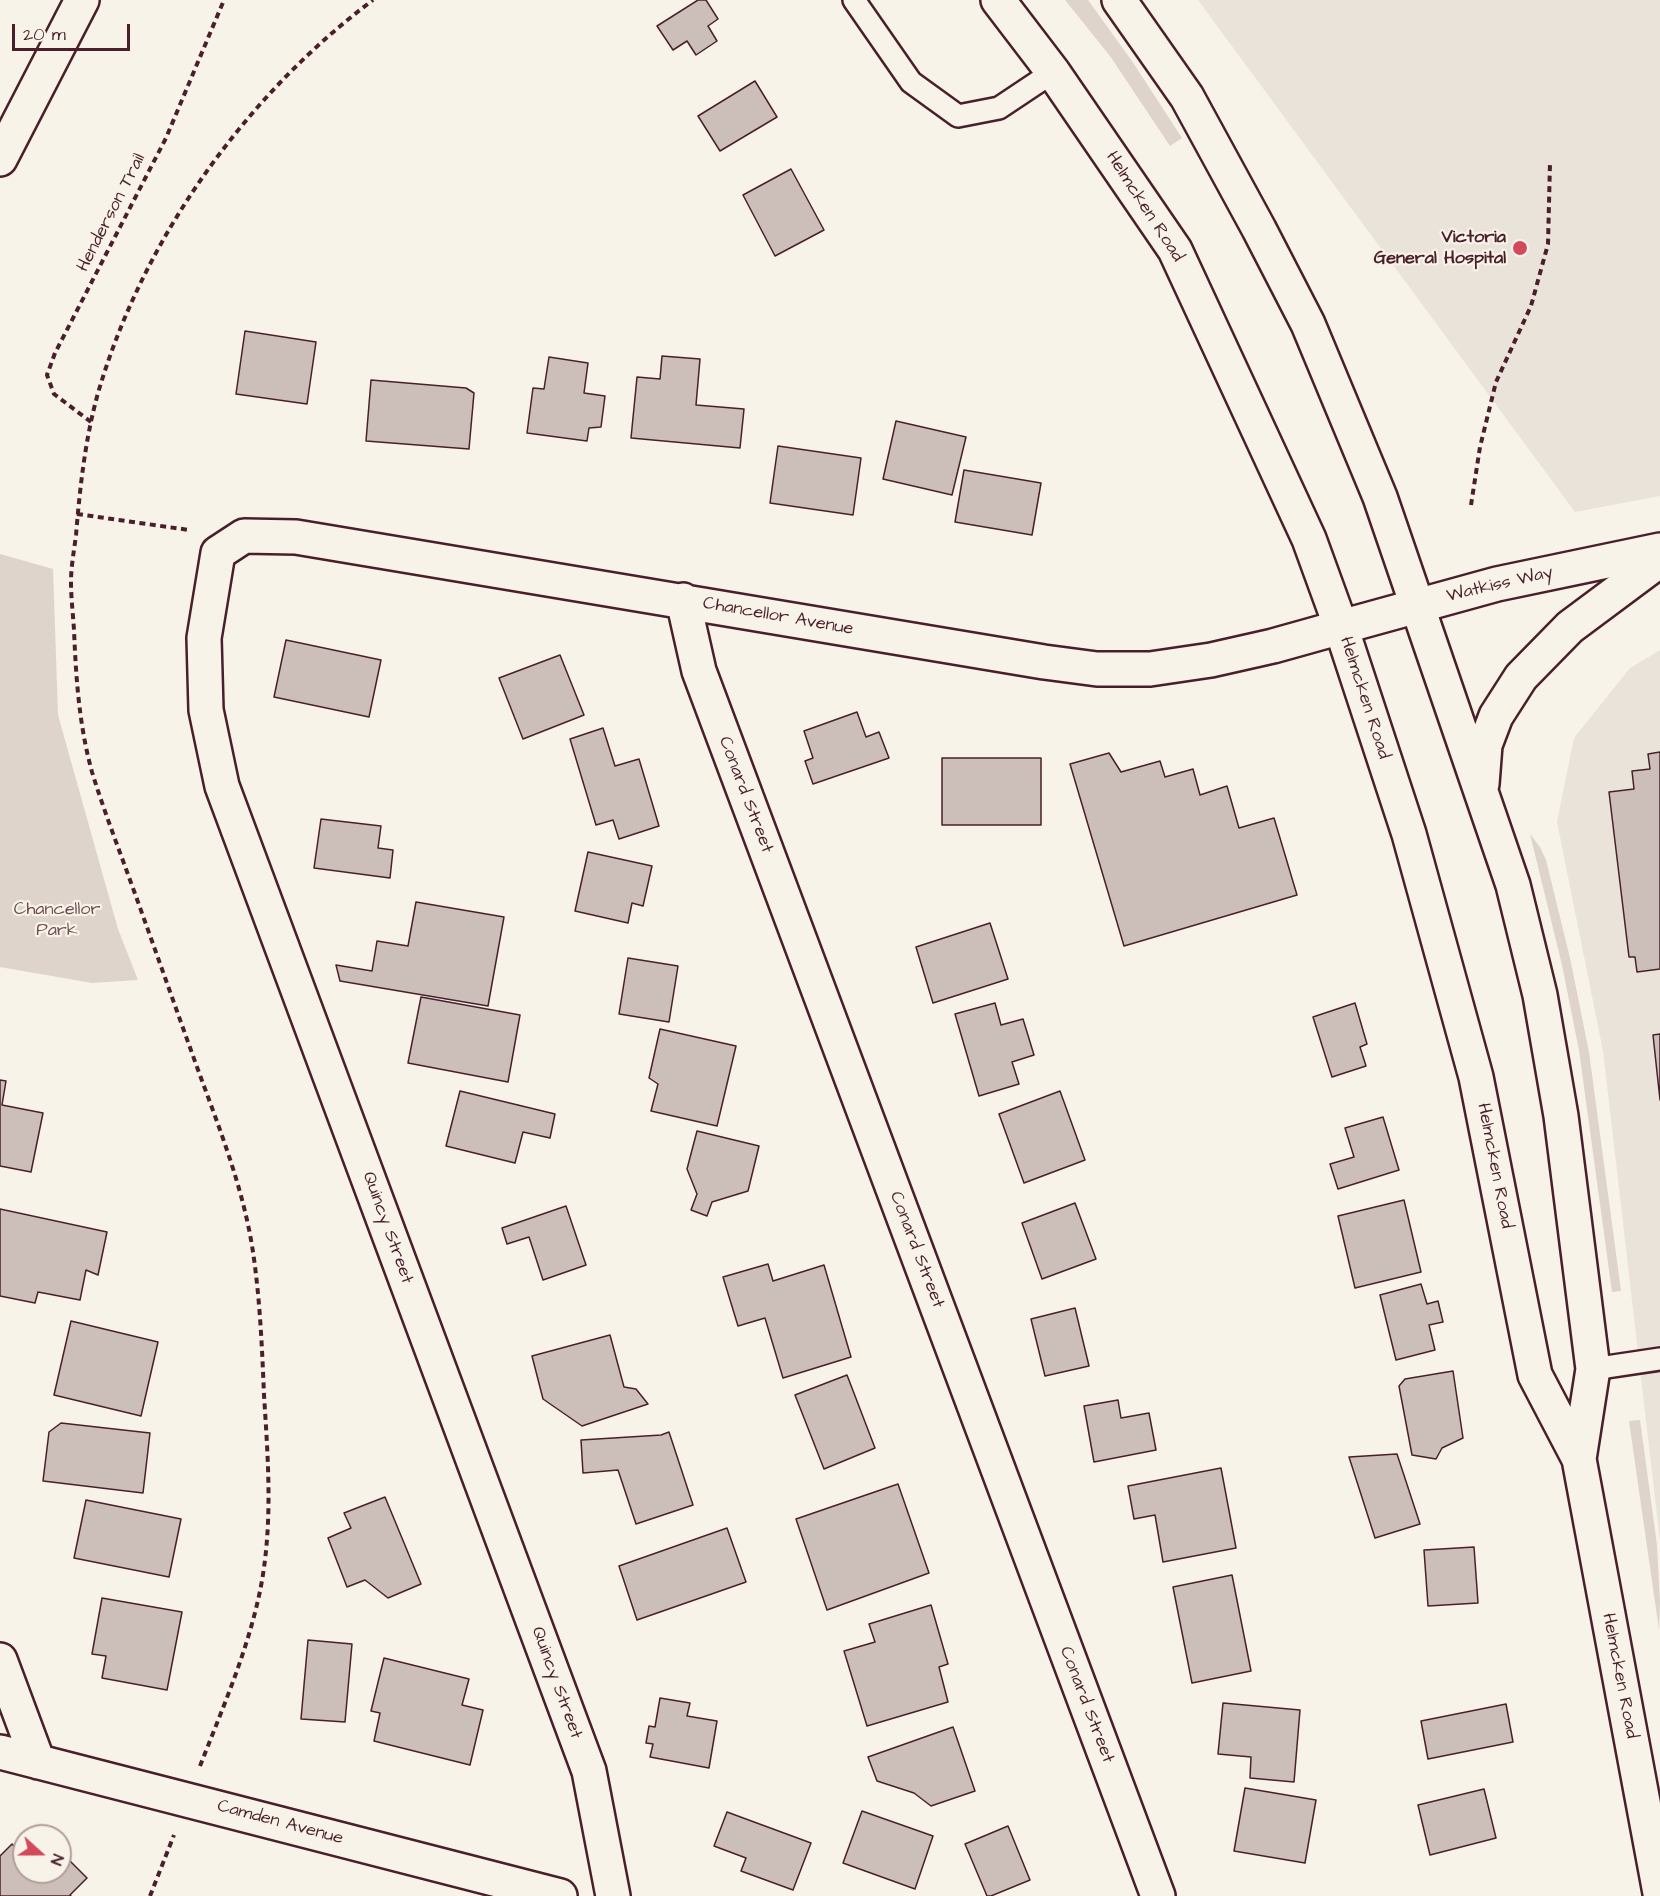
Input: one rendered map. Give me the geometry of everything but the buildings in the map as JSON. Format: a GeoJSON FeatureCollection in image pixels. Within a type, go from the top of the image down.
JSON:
{"type":"FeatureCollection","features":[{"type":"Feature","properties":{"kind":"main road"},"geometry":{"type":"LineString","coordinates":[[0,159],[82,0]]}},
{"type":"Feature","properties":{"kind":"main road","name":"Helmcken Road"},"geometry":{"type":"LineString","coordinates":[[998,0],[1053,72],[1175,250],[1309,539],[1341,627],[1409,834],[1470,1054],[1535,1375],[1578,1459],[1660,1893]]}},
{"type":"Feature","properties":{"kind":"main road","name":"Helmcken Road"},"geometry":{"type":"LineString","coordinates":[[1119,0],[1187,97],[1308,324],[1380,497],[1513,885],[1540,995],[1561,1116],[1593,1369],[1578,1459]]}},
{"type":"Feature","properties":{"kind":"main road","name":"Chancellor Avenue"},"geometry":{"type":"LineString","coordinates":[[208,543],[244,536],[296,537],[1097,669],[1150,669],[1211,660],[1341,627]]}},
{"type":"Feature","properties":{"kind":"main road","name":"Quincy Street"},"geometry":{"type":"LineString","coordinates":[[208,543],[204,638],[206,710],[222,786],[589,1771],[613,1896]]}},
{"type":"Feature","properties":{"kind":"main road","name":"Watkiss Way"},"geometry":{"type":"LineString","coordinates":[[1341,627],[1497,584],[1660,550]]}},
{"type":"Feature","properties":{"kind":"main road"},"geometry":{"type":"LineString","coordinates":[[1481,791],[1485,746],[1496,716],[1521,678],[1569,627],[1660,561]]}},
{"type":"Feature","properties":{"kind":"main road","name":"Conard Street"},"geometry":{"type":"LineString","coordinates":[[684,600],[699,671],[1158,1896]]}},
{"type":"Feature","properties":{"kind":"main road"},"geometry":{"type":"LineString","coordinates":[[0,1660],[38,1762]]}},
{"type":"Feature","properties":{"kind":"main road","name":"Camden Avenue"},"geometry":{"type":"LineString","coordinates":[[0,1752],[560,1896]]}},
{"type":"Feature","properties":{"kind":"lane"},"geometry":{"type":"LineString","coordinates":[[854,0],[911,82],[958,116],[999,108],[1053,72]]}},
{"type":"Feature","properties":{"kind":"lane"},"geometry":{"type":"LineString","coordinates":[[1593,1369],[1660,1359]]}},
{"type":"Feature","properties":{"kind":"path","name":"Henderson Trail"},"geometry":{"type":"LineString","coordinates":[[92,422],[54,394],[47,375],[55,354],[166,138],[224,0]]}},
{"type":"Feature","properties":{"kind":"path"},"geometry":{"type":"LineString","coordinates":[[196,1776],[240,1664],[261,1583],[269,1522],[260,1318],[253,1250],[235,1172],[94,777],[81,721],[76,682],[71,578],[79,488],[98,394],[135,298],[158,250],[189,199],[234,134],[280,81],[350,17],[373,0]]}},
{"type":"Feature","properties":{"kind":"path"},"geometry":{"type":"LineString","coordinates":[[1471,506],[1480,447],[1496,382],[1531,306],[1548,244],[1550,163]]}},
{"type":"Feature","properties":{"kind":"path"},"geometry":{"type":"LineString","coordinates":[[77,514],[208,543]]}},
{"type":"Feature","properties":{"kind":"path"},"geometry":{"type":"LineString","coordinates":[[150,1896],[177,1827]]}},
{"type":"Feature","properties":{"kind":"shaded area","name":"Victoria General Hospital"},"geometry":{"type":"Polygon","coordinates":[[[1198,0],[1660,0],[1660,496],[1575,512],[1198,0]]]}},
{"type":"Feature","properties":{"kind":"shaded area"},"geometry":{"type":"Polygon","coordinates":[[[1660,650],[1660,1541],[1603,1051],[1557,822],[1574,738],[1630,668],[1660,650]]]}},
{"type":"Feature","properties":{"kind":"green space"},"geometry":{"type":"Polygon","coordinates":[[[1065,0],[1088,0],[1132,61],[1182,138],[1170,146],[1110,56],[1065,0]]]}},
{"type":"Feature","properties":{"kind":"green space","name":"Chancellor Park"},"geometry":{"type":"Polygon","coordinates":[[[0,554],[53,569],[58,715],[118,929],[138,980],[92,983],[0,967],[0,554]]]}},
{"type":"Feature","properties":{"kind":"green space"},"geometry":{"type":"Polygon","coordinates":[[[1530,834],[1546,860],[1570,958],[1589,1052],[1621,1291],[1612,1292],[1579,1050],[1562,965],[1530,834]]]}},
{"type":"Feature","properties":{"kind":"green space"},"geometry":{"type":"Polygon","coordinates":[[[1640,1420],[1657,1545],[1659,1630],[1629,1421],[1640,1420]]]}},
{"type":"Feature","properties":{"kind":"place","name":"Victoria General Hospital"},"geometry":{"type":"Point","coordinates":[1520,248]}}]}
